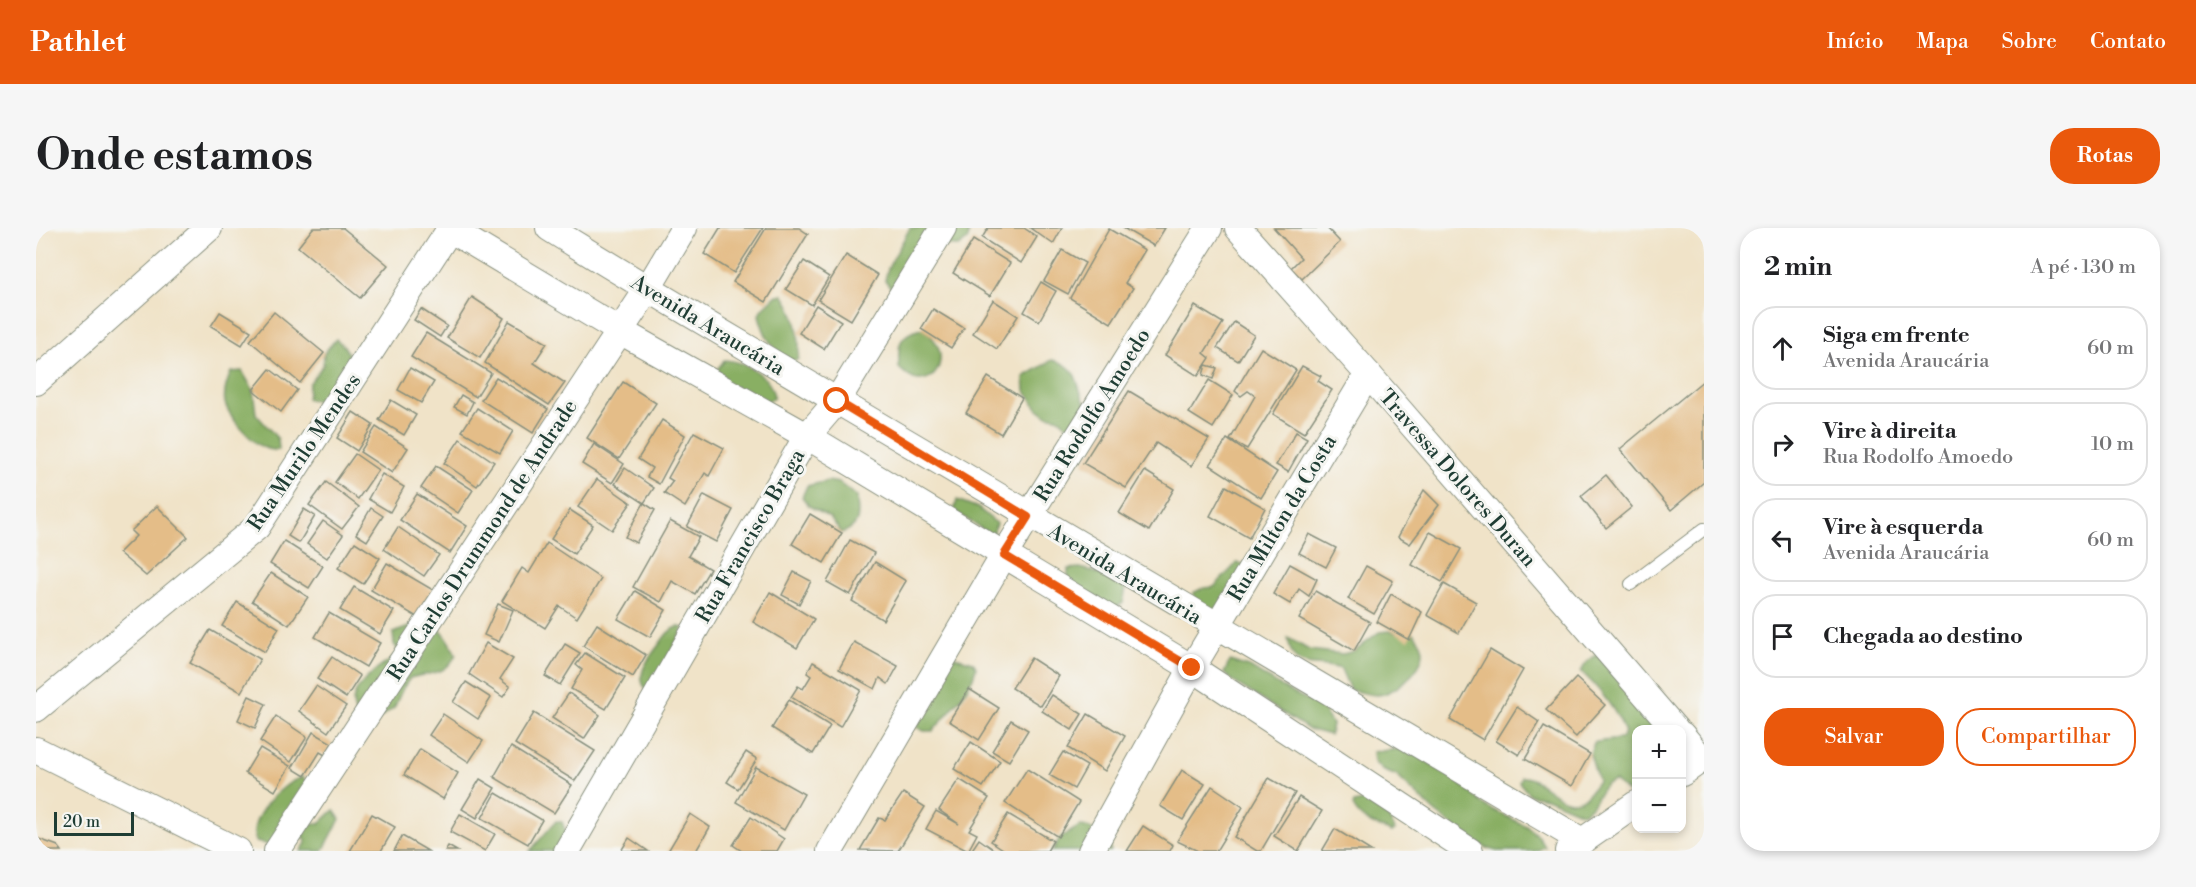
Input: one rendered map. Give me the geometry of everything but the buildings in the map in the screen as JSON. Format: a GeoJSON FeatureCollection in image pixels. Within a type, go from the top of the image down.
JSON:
{"type":"FeatureCollection","features":[{"type":"Feature","properties":{"kind":"street"},"geometry":{"type":"LineString","coordinates":[[36,382],[209,228]]}},
{"type":"Feature","properties":{"kind":"street","name":"Avenida Araucária"},"geometry":{"type":"LineString","coordinates":[[549,228],[647,290],[1217,628],[1575,846]]}},
{"type":"Feature","properties":{"kind":"street","name":"Rua Carlos Drummond de Andrade"},"geometry":{"type":"LineString","coordinates":[[276,851],[647,290],[684,228]]}},
{"type":"Feature","properties":{"kind":"street","name":"Rua Francisco Braga"},"geometry":{"type":"LineString","coordinates":[[567,851],[807,436],[837,401],[943,228]]}},
{"type":"Feature","properties":{"kind":"street","name":"Rua Rodolfo Amoedo"},"geometry":{"type":"LineString","coordinates":[[830,851],[1004,555],[1209,228]]}},
{"type":"Feature","properties":{"kind":"street","name":"Travessa Dolores Duran"},"geometry":{"type":"LineString","coordinates":[[1238,228],[1673,725]]}},
{"type":"Feature","properties":{"kind":"street"},"geometry":{"type":"LineString","coordinates":[[449,229],[620,331],[807,436],[1192,668],[1470,851]]}},
{"type":"Feature","properties":{"kind":"street","name":"Rua Murilo Mendes"},"geometry":{"type":"LineString","coordinates":[[36,709],[257,527],[449,229]]}},
{"type":"Feature","properties":{"kind":"street","name":"Rua Milton da Costa"},"geometry":{"type":"LineString","coordinates":[[1091,851],[1192,668],[1368,374]]}},
{"type":"Feature","properties":{"kind":"street"},"geometry":{"type":"LineString","coordinates":[[1686,743],[1696,763]]}},
{"type":"Feature","properties":{"kind":"street"},"geometry":{"type":"LineString","coordinates":[[36,750],[238,851]]}},
{"type":"Feature","properties":{"kind":"street"},"geometry":{"type":"LineString","coordinates":[[1575,846],[1632,807]]}},
{"type":"Feature","properties":{"kind":"lane"},"geometry":{"type":"LineString","coordinates":[[1631,584],[1704,529]]}},
{"type":"Feature","properties":{"kind":"green space"},"geometry":{"type":"Polygon","coordinates":[[[910,228],[969,228],[968,239],[960,246],[936,245],[892,289],[885,280],[888,268],[910,228]]]}},
{"type":"Feature","properties":{"kind":"green space"},"geometry":{"type":"Polygon","coordinates":[[[777,295],[783,295],[788,301],[796,325],[799,343],[798,359],[793,361],[780,354],[770,343],[759,315],[761,310],[777,295]]]}},
{"type":"Feature","properties":{"kind":"green space"},"geometry":{"type":"Polygon","coordinates":[[[921,329],[935,341],[940,359],[939,366],[932,376],[916,380],[899,368],[899,348],[903,338],[921,329]]]}},
{"type":"Feature","properties":{"kind":"green space"},"geometry":{"type":"Polygon","coordinates":[[[336,339],[350,356],[346,370],[325,402],[307,399],[309,384],[323,365],[324,353],[336,339]]]}},
{"type":"Feature","properties":{"kind":"green space"},"geometry":{"type":"Polygon","coordinates":[[[725,360],[749,367],[757,372],[768,383],[774,398],[764,403],[720,384],[718,368],[725,360]]]}},
{"type":"Feature","properties":{"kind":"green space"},"geometry":{"type":"Polygon","coordinates":[[[1052,360],[1062,363],[1074,373],[1089,409],[1075,433],[1057,417],[1046,415],[1037,408],[1025,390],[1024,377],[1052,360]]]}},
{"type":"Feature","properties":{"kind":"green space"},"geometry":{"type":"Polygon","coordinates":[[[242,371],[253,390],[256,414],[278,439],[279,450],[267,449],[254,441],[227,409],[225,395],[228,379],[231,372],[242,371]]]}},
{"type":"Feature","properties":{"kind":"green space"},"geometry":{"type":"Polygon","coordinates":[[[828,481],[839,483],[857,497],[856,523],[842,533],[830,518],[809,506],[802,497],[807,486],[828,481]]]}},
{"type":"Feature","properties":{"kind":"green space"},"geometry":{"type":"Polygon","coordinates":[[[957,500],[978,508],[996,523],[993,536],[954,511],[957,500]]]}},
{"type":"Feature","properties":{"kind":"green space"},"geometry":{"type":"Polygon","coordinates":[[[1237,563],[1247,565],[1215,614],[1196,605],[1193,593],[1203,588],[1214,587],[1237,563]]]}},
{"type":"Feature","properties":{"kind":"green space"},"geometry":{"type":"Polygon","coordinates":[[[1080,568],[1092,571],[1126,587],[1123,603],[1114,608],[1068,581],[1068,569],[1080,568]]]}},
{"type":"Feature","properties":{"kind":"green space"},"geometry":{"type":"Polygon","coordinates":[[[414,625],[435,625],[443,632],[456,654],[443,670],[410,678],[394,708],[367,726],[357,715],[353,704],[355,694],[369,676],[400,653],[394,644],[393,633],[414,625]]]}},
{"type":"Feature","properties":{"kind":"green space"},"geometry":{"type":"Polygon","coordinates":[[[679,627],[684,628],[649,692],[642,681],[644,668],[667,634],[679,627]]]}},
{"type":"Feature","properties":{"kind":"green space"},"geometry":{"type":"Polygon","coordinates":[[[1390,631],[1402,634],[1413,633],[1422,644],[1423,653],[1418,667],[1406,680],[1391,691],[1377,695],[1350,690],[1341,669],[1300,662],[1290,650],[1288,638],[1309,650],[1343,654],[1354,651],[1379,632],[1390,631]]]}},
{"type":"Feature","properties":{"kind":"green space"},"geometry":{"type":"Polygon","coordinates":[[[1597,655],[1660,725],[1632,725],[1632,794],[1615,781],[1609,783],[1601,790],[1592,805],[1582,813],[1547,798],[1530,795],[1519,782],[1521,777],[1529,778],[1561,798],[1578,801],[1586,796],[1598,781],[1590,754],[1594,743],[1619,739],[1625,733],[1607,700],[1581,672],[1587,661],[1597,655]]]}},
{"type":"Feature","properties":{"kind":"green space"},"geometry":{"type":"Polygon","coordinates":[[[952,656],[973,662],[976,667],[973,678],[961,698],[933,731],[924,731],[916,727],[952,656]]]}},
{"type":"Feature","properties":{"kind":"green space"},"geometry":{"type":"Polygon","coordinates":[[[1230,661],[1251,668],[1290,692],[1320,705],[1332,724],[1330,735],[1308,729],[1234,682],[1224,673],[1230,661]]]}},
{"type":"Feature","properties":{"kind":"green space"},"geometry":{"type":"Polygon","coordinates":[[[1407,748],[1457,781],[1485,806],[1526,826],[1538,836],[1545,847],[1535,851],[1497,851],[1473,841],[1435,812],[1397,776],[1382,770],[1374,762],[1373,752],[1407,748]]]}},
{"type":"Feature","properties":{"kind":"green space"},"geometry":{"type":"Polygon","coordinates":[[[302,777],[310,785],[309,825],[320,823],[334,810],[340,819],[323,851],[301,851],[306,843],[305,837],[270,845],[256,842],[254,833],[256,823],[267,803],[285,787],[302,777]]]}},
{"type":"Feature","properties":{"kind":"green space"},"geometry":{"type":"Polygon","coordinates":[[[1363,801],[1387,815],[1395,830],[1392,832],[1370,823],[1361,816],[1353,806],[1354,803],[1363,801]]]}},
{"type":"Feature","properties":{"kind":"green space"},"geometry":{"type":"Polygon","coordinates":[[[556,821],[562,822],[566,832],[562,851],[530,851],[556,821]]]}},
{"type":"Feature","properties":{"kind":"green space"},"geometry":{"type":"Polygon","coordinates":[[[1080,826],[1090,828],[1099,834],[1110,846],[1111,851],[1052,851],[1060,838],[1080,826]]]}},
{"type":"Feature","properties":{"kind":"route"},"geometry":{"type":"LineString","coordinates":[[837,401],[1028,517],[1004,555],[1192,668]]}}]}
